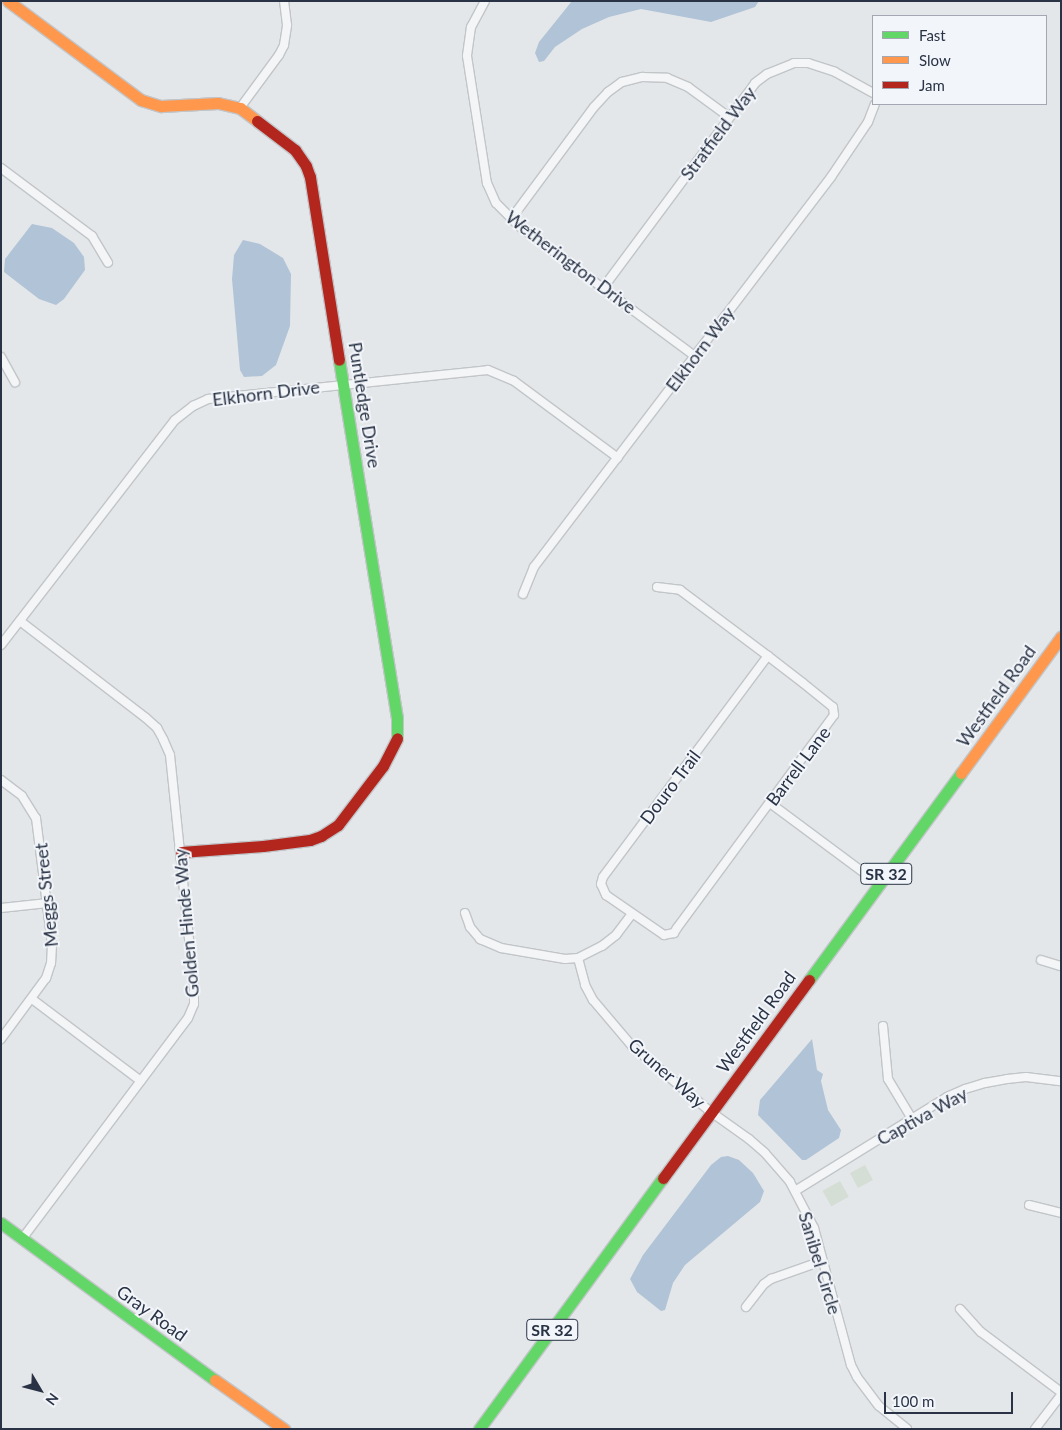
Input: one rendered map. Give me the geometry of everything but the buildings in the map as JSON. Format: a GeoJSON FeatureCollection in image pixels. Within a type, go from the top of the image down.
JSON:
{"type":"FeatureCollection","features":[{"type":"Feature","properties":{"kind":"street","name":"Puntledge Drive"},"geometry":{"type":"LineString","coordinates":[[8,1],[141,100],[161,106],[218,103],[240,108],[295,150],[306,166],[310,177],[397,718],[397,740],[383,766],[338,825],[321,836],[310,840],[263,846],[181,852]]}},
{"type":"Feature","properties":{"kind":"street"},"geometry":{"type":"LineString","coordinates":[[240,108],[279,55],[284,44],[287,25],[284,1]]}},
{"type":"Feature","properties":{"kind":"street","name":"Wetherington Drive"},"geometry":{"type":"LineString","coordinates":[[485,1],[470,27],[467,56],[487,183],[496,203],[511,219],[694,356]]}},
{"type":"Feature","properties":{"kind":"street","name":"Stratfield Way"},"geometry":{"type":"LineString","coordinates":[[603,288],[755,83],[767,74],[794,63],[823,67],[872,92]]}},
{"type":"Feature","properties":{"kind":"street"},"geometry":{"type":"LineString","coordinates":[[511,219],[594,107],[608,92],[622,82],[642,77],[667,78],[688,87],[729,117]]}},
{"type":"Feature","properties":{"kind":"street","name":"Elkhorn Way"},"geometry":{"type":"LineString","coordinates":[[523,594],[534,567],[831,177],[868,122],[875,105]]}},
{"type":"Feature","properties":{"kind":"street"},"geometry":{"type":"LineString","coordinates":[[1,168],[92,236],[108,263]]}},
{"type":"Feature","properties":{"kind":"street"},"geometry":{"type":"LineString","coordinates":[[1,357],[15,382]]}},
{"type":"Feature","properties":{"kind":"street","name":"Elkhorn Drive"},"geometry":{"type":"LineString","coordinates":[[1,644],[165,433],[184,411],[202,402],[217,398],[478,369],[499,373],[514,381],[618,458]]}},
{"type":"Feature","properties":{"kind":"street","name":"Barrell Lane"},"geometry":{"type":"LineString","coordinates":[[632,914],[660,933],[669,935],[674,933],[834,715],[833,707],[680,590],[657,587]]}},
{"type":"Feature","properties":{"kind":"street","name":"Golden Hinde Way"},"geometry":{"type":"LineString","coordinates":[[20,621],[157,728],[170,755],[194,987],[194,1004],[188,1018],[22,1239]]}},
{"type":"Feature","properties":{"kind":"street","name":"Westfield Road"},"geometry":{"type":"LineString","coordinates":[[479,1429],[1059,642]]}},
{"type":"Feature","properties":{"kind":"street","name":"Douro Trail"},"geometry":{"type":"LineString","coordinates":[[632,914],[606,895],[601,884],[603,877],[768,656]]}},
{"type":"Feature","properties":{"kind":"street","name":"Meggs Street"},"geometry":{"type":"LineString","coordinates":[[1,780],[22,796],[36,818],[52,945],[51,963],[46,978],[1,1040]]}},
{"type":"Feature","properties":{"kind":"street"},"geometry":{"type":"LineString","coordinates":[[770,803],[879,884]]}},
{"type":"Feature","properties":{"kind":"street"},"geometry":{"type":"LineString","coordinates":[[1,908],[48,903]]}},
{"type":"Feature","properties":{"kind":"street"},"geometry":{"type":"LineString","coordinates":[[465,913],[470,927],[480,939],[501,948],[550,957],[578,958],[602,946],[616,935],[632,914]]}},
{"type":"Feature","properties":{"kind":"street","name":"Gruner Way"},"geometry":{"type":"LineString","coordinates":[[578,958],[585,985],[593,1000],[632,1046],[712,1112]]}},
{"type":"Feature","properties":{"kind":"street"},"geometry":{"type":"LineString","coordinates":[[1041,960],[1061,966]]}},
{"type":"Feature","properties":{"kind":"street"},"geometry":{"type":"LineString","coordinates":[[32,999],[141,1081]]}},
{"type":"Feature","properties":{"kind":"street"},"geometry":{"type":"LineString","coordinates":[[883,1026],[888,1079],[912,1119]]}},
{"type":"Feature","properties":{"kind":"street","name":"Captiva Way"},"geometry":{"type":"LineString","coordinates":[[795,1191],[947,1097],[985,1083],[1026,1077],[1061,1081]]}},
{"type":"Feature","properties":{"kind":"street","name":"Sanibel Circle"},"geometry":{"type":"LineString","coordinates":[[712,1112],[765,1153],[795,1191],[814,1228],[851,1365],[857,1377],[879,1406],[907,1429]]}},
{"type":"Feature","properties":{"kind":"street"},"geometry":{"type":"LineString","coordinates":[[1029,1205],[1061,1213]]}},
{"type":"Feature","properties":{"kind":"street","name":"Gray Road"},"geometry":{"type":"LineString","coordinates":[[1,1223],[168,1347],[284,1429]]}},
{"type":"Feature","properties":{"kind":"street"},"geometry":{"type":"LineString","coordinates":[[746,1307],[764,1284],[771,1279],[822,1261]]}},
{"type":"Feature","properties":{"kind":"street"},"geometry":{"type":"LineString","coordinates":[[960,1309],[981,1332],[1061,1393],[1035,1429]]}},
{"type":"Feature","properties":{"kind":"shaded area"},"geometry":{"type":"Polygon","coordinates":[[[865,1165],[873,1180],[858,1188],[850,1173],[865,1165]]]}},
{"type":"Feature","properties":{"kind":"shaded area"},"geometry":{"type":"Polygon","coordinates":[[[840,1181],[849,1197],[831,1206],[823,1191],[840,1181]]]}},
{"type":"Feature","properties":{"kind":"water"},"geometry":{"type":"Polygon","coordinates":[[[572,1],[759,1],[755,7],[711,22],[641,9],[609,17],[582,29],[555,47],[544,61],[539,62],[535,53],[539,42],[572,1]]]}},
{"type":"Feature","properties":{"kind":"water"},"geometry":{"type":"Polygon","coordinates":[[[32,224],[52,228],[74,243],[84,257],[85,270],[64,299],[56,305],[39,299],[4,272],[5,259],[32,224]]]}},
{"type":"Feature","properties":{"kind":"water"},"geometry":{"type":"Polygon","coordinates":[[[243,240],[260,244],[283,258],[291,274],[290,326],[276,365],[262,376],[244,377],[240,370],[232,279],[234,255],[243,240]]]}},
{"type":"Feature","properties":{"kind":"water"},"geometry":{"type":"Polygon","coordinates":[[[812,1039],[817,1070],[823,1074],[821,1081],[828,1110],[841,1130],[839,1138],[806,1160],[802,1160],[758,1115],[760,1100],[812,1039]]]}},
{"type":"Feature","properties":{"kind":"water"},"geometry":{"type":"Polygon","coordinates":[[[728,1156],[739,1160],[753,1173],[764,1191],[760,1202],[685,1265],[673,1283],[665,1310],[661,1311],[637,1292],[630,1279],[643,1255],[711,1165],[721,1157],[728,1156]]]}},
{"type":"Feature","properties":{"kind":"traffic: fast"},"geometry":{"type":"LineString","coordinates":[[339,360],[397,718],[397,738]]}},
{"type":"Feature","properties":{"kind":"traffic: fast"},"geometry":{"type":"LineString","coordinates":[[809,980],[961,773]]}},
{"type":"Feature","properties":{"kind":"traffic: fast"},"geometry":{"type":"LineString","coordinates":[[479,1429],[663,1178]]}},
{"type":"Feature","properties":{"kind":"traffic: fast"},"geometry":{"type":"LineString","coordinates":[[1,1223],[215,1380]]}},
{"type":"Feature","properties":{"kind":"traffic: slow"},"geometry":{"type":"LineString","coordinates":[[8,1],[141,100],[161,106],[218,103],[240,108],[257,121]]}},
{"type":"Feature","properties":{"kind":"traffic: slow"},"geometry":{"type":"LineString","coordinates":[[961,773],[1061,637]]}},
{"type":"Feature","properties":{"kind":"traffic: slow"},"geometry":{"type":"LineString","coordinates":[[215,1380],[284,1429]]}},
{"type":"Feature","properties":{"kind":"traffic: jam"},"geometry":{"type":"LineString","coordinates":[[257,121],[295,150],[306,166],[310,177],[339,360]]}},
{"type":"Feature","properties":{"kind":"traffic: jam"},"geometry":{"type":"LineString","coordinates":[[181,852],[263,846],[310,840],[321,836],[338,825],[383,766],[397,738]]}},
{"type":"Feature","properties":{"kind":"traffic: jam"},"geometry":{"type":"LineString","coordinates":[[663,1178],[809,980]]}}]}
